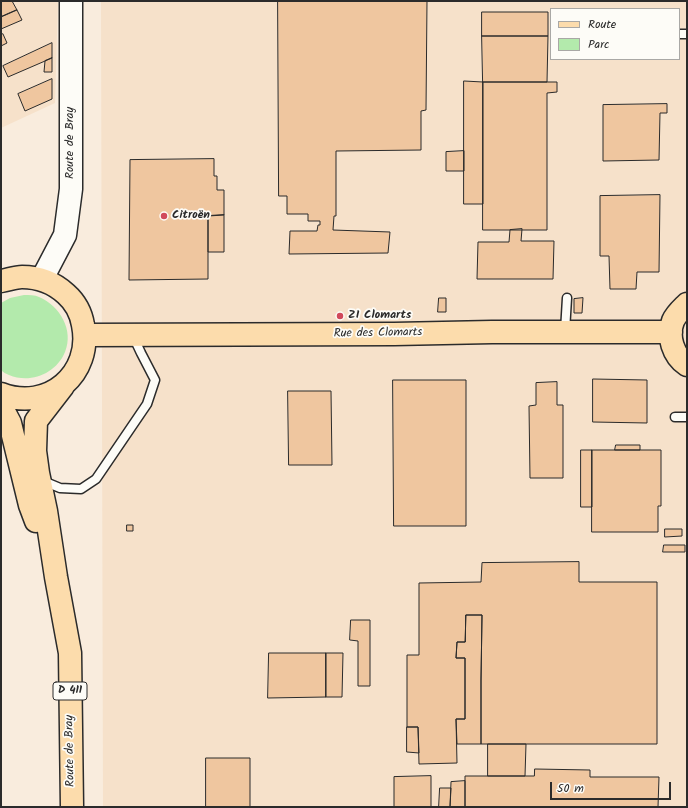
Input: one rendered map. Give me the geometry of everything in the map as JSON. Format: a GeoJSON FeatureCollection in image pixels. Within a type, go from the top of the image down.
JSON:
{"type":"FeatureCollection","features":[{"type":"Feature","properties":{"kind":"main road","name":"Route de Bray"},"geometry":{"type":"LineString","coordinates":[[42,279],[65,235],[71,189],[71,1]]}},
{"type":"Feature","properties":{"kind":"main road"},"geometry":{"type":"LineString","coordinates":[[1,281],[21,277],[42,279],[59,287],[73,300],[82,317],[86,335]]}},
{"type":"Feature","properties":{"kind":"main road"},"geometry":{"type":"LineString","coordinates":[[687,304],[673,321],[671,332],[672,343],[676,354],[687,366]]}},
{"type":"Feature","properties":{"kind":"main road","name":"Rue des Clomarts"},"geometry":{"type":"LineString","coordinates":[[86,335],[133,336],[492,332],[671,332]]}},
{"type":"Feature","properties":{"kind":"main road","name":"Route de Bray"},"geometry":{"type":"LineString","coordinates":[[72,807],[70,653],[35,451],[36,421],[63,386],[76,372],[84,354],[86,335]]}},
{"type":"Feature","properties":{"kind":"main road"},"geometry":{"type":"LineString","coordinates":[[1,394],[11,398],[29,399],[47,395],[63,386]]}},
{"type":"Feature","properties":{"kind":"main road","name":"Route de Bray"},"geometry":{"type":"LineString","coordinates":[[1,406],[10,423],[30,504],[56,577]]}},
{"type":"Feature","properties":{"kind":"lane"},"geometry":{"type":"LineString","coordinates":[[565,332],[567,298]]}},
{"type":"Feature","properties":{"kind":"lane"},"geometry":{"type":"LineString","coordinates":[[38,473],[48,484],[60,488],[81,489],[96,479],[105,467],[147,404],[155,380],[133,336]]}},
{"type":"Feature","properties":{"kind":"lane"},"geometry":{"type":"LineString","coordinates":[[675,417],[687,417]]}},
{"type":"Feature","properties":{"kind":"shaded area"},"geometry":{"type":"Polygon","coordinates":[[[1,1],[58,1],[55,103],[1,128],[1,1]]]}},
{"type":"Feature","properties":{"kind":"shaded area"},"geometry":{"type":"Polygon","coordinates":[[[101,1],[687,1],[687,807],[103,807],[101,1]]]}},
{"type":"Feature","properties":{"kind":"green space"},"geometry":{"type":"Polygon","coordinates":[[[24,295],[37,296],[53,306],[63,320],[68,335],[65,352],[61,360],[55,366],[42,375],[25,378],[9,375],[1,370],[1,303],[10,298],[24,295]]]}},
{"type":"Feature","properties":{"kind":"building"},"geometry":{"type":"Polygon","coordinates":[[[1,1],[12,1],[17,10],[1,17],[1,1]]]}},
{"type":"Feature","properties":{"kind":"building"},"geometry":{"type":"Polygon","coordinates":[[[278,1],[427,1],[426,110],[421,111],[421,150],[336,151],[336,216],[334,216],[333,230],[390,232],[388,253],[289,254],[290,231],[317,231],[320,221],[308,221],[308,214],[287,214],[287,196],[279,196],[278,1]]]}},
{"type":"Feature","properties":{"kind":"building"},"geometry":{"type":"Polygon","coordinates":[[[17,10],[22,20],[1,29],[1,17],[17,10]]]}},
{"type":"Feature","properties":{"kind":"building"},"geometry":{"type":"Polygon","coordinates":[[[482,12],[548,12],[548,36],[482,36],[482,12]]]}},
{"type":"Feature","properties":{"kind":"building"},"geometry":{"type":"Polygon","coordinates":[[[3,34],[7,43],[1,46],[1,35],[3,34]]]}},
{"type":"Feature","properties":{"kind":"building"},"geometry":{"type":"Polygon","coordinates":[[[482,36],[548,36],[547,82],[483,82],[482,36]]]}},
{"type":"Feature","properties":{"kind":"building"},"geometry":{"type":"Polygon","coordinates":[[[52,43],[52,58],[8,77],[3,66],[52,43]]]}},
{"type":"Feature","properties":{"kind":"building"},"geometry":{"type":"Polygon","coordinates":[[[52,58],[52,72],[44,72],[45,61],[52,58]]]}},
{"type":"Feature","properties":{"kind":"building"},"geometry":{"type":"Polygon","coordinates":[[[52,79],[52,99],[25,111],[18,94],[52,79]]]}},
{"type":"Feature","properties":{"kind":"building"},"geometry":{"type":"Polygon","coordinates":[[[464,81],[483,82],[483,204],[464,204],[464,81]]]}},
{"type":"Feature","properties":{"kind":"building"},"geometry":{"type":"Polygon","coordinates":[[[483,82],[557,82],[557,92],[547,93],[547,230],[483,230],[483,82]]]}},
{"type":"Feature","properties":{"kind":"building"},"geometry":{"type":"Polygon","coordinates":[[[667,104],[667,113],[660,113],[659,160],[603,161],[603,105],[667,104]]]}},
{"type":"Feature","properties":{"kind":"building"},"geometry":{"type":"Polygon","coordinates":[[[464,151],[464,171],[446,171],[446,152],[464,151]]]}},
{"type":"Feature","properties":{"kind":"building"},"geometry":{"type":"Polygon","coordinates":[[[214,159],[214,176],[217,176],[217,190],[224,190],[224,215],[208,216],[208,279],[129,280],[130,160],[214,159]]]}},
{"type":"Feature","properties":{"kind":"building"},"geometry":{"type":"Polygon","coordinates":[[[660,195],[659,272],[637,272],[636,289],[610,289],[609,256],[600,256],[600,196],[660,195]]]}},
{"type":"Feature","properties":{"kind":"building"},"geometry":{"type":"Polygon","coordinates":[[[224,215],[224,252],[208,252],[208,216],[224,215]]]}},
{"type":"Feature","properties":{"kind":"building"},"geometry":{"type":"Polygon","coordinates":[[[522,229],[521,241],[554,241],[553,279],[477,279],[478,242],[509,242],[510,230],[522,229]]]}},
{"type":"Feature","properties":{"kind":"building"},"geometry":{"type":"Polygon","coordinates":[[[439,298],[446,298],[446,312],[438,312],[439,298]]]}},
{"type":"Feature","properties":{"kind":"building"},"geometry":{"type":"Polygon","coordinates":[[[583,298],[582,313],[574,313],[574,299],[583,298]]]}},
{"type":"Feature","properties":{"kind":"building"},"geometry":{"type":"Polygon","coordinates":[[[593,379],[647,380],[647,423],[593,422],[593,379]]]}},
{"type":"Feature","properties":{"kind":"building"},"geometry":{"type":"Polygon","coordinates":[[[393,380],[466,380],[466,526],[394,526],[393,380]]]}},
{"type":"Feature","properties":{"kind":"building"},"geometry":{"type":"Polygon","coordinates":[[[557,382],[557,405],[563,405],[563,478],[530,478],[529,406],[536,405],[536,383],[557,382]]]}},
{"type":"Feature","properties":{"kind":"building"},"geometry":{"type":"Polygon","coordinates":[[[288,391],[331,391],[332,465],[289,465],[288,391]]]}},
{"type":"Feature","properties":{"kind":"building"},"geometry":{"type":"Polygon","coordinates":[[[616,445],[640,445],[640,450],[615,450],[616,445]]]}},
{"type":"Feature","properties":{"kind":"building"},"geometry":{"type":"Polygon","coordinates":[[[581,450],[592,450],[592,507],[581,507],[581,450]]]}},
{"type":"Feature","properties":{"kind":"building"},"geometry":{"type":"Polygon","coordinates":[[[592,450],[661,450],[661,506],[658,506],[658,532],[592,532],[592,450]]]}},
{"type":"Feature","properties":{"kind":"building"},"geometry":{"type":"Polygon","coordinates":[[[127,525],[133,525],[133,531],[127,531],[127,525]]]}},
{"type":"Feature","properties":{"kind":"building"},"geometry":{"type":"Polygon","coordinates":[[[665,529],[682,529],[682,536],[665,537],[665,529]]]}},
{"type":"Feature","properties":{"kind":"building"},"geometry":{"type":"Polygon","coordinates":[[[664,545],[685,545],[685,552],[663,552],[664,545]]]}},
{"type":"Feature","properties":{"kind":"building"},"geometry":{"type":"Polygon","coordinates":[[[579,562],[579,582],[657,582],[657,744],[481,744],[482,615],[466,615],[465,642],[457,642],[456,658],[465,658],[465,719],[456,719],[457,763],[419,764],[418,727],[407,727],[407,655],[419,655],[419,583],[481,582],[482,563],[579,562]]]}},
{"type":"Feature","properties":{"kind":"building"},"geometry":{"type":"Polygon","coordinates":[[[466,615],[482,615],[481,744],[457,744],[456,719],[465,719],[465,658],[456,658],[457,642],[465,642],[466,615]]]}},
{"type":"Feature","properties":{"kind":"building"},"geometry":{"type":"Polygon","coordinates":[[[351,620],[370,620],[370,686],[358,686],[358,641],[350,640],[351,620]]]}},
{"type":"Feature","properties":{"kind":"building"},"geometry":{"type":"Polygon","coordinates":[[[269,653],[326,653],[326,697],[268,698],[269,653]]]}},
{"type":"Feature","properties":{"kind":"building"},"geometry":{"type":"Polygon","coordinates":[[[326,653],[343,653],[342,697],[326,697],[326,653]]]}},
{"type":"Feature","properties":{"kind":"building"},"geometry":{"type":"Polygon","coordinates":[[[407,727],[418,727],[419,753],[407,752],[407,727]]]}},
{"type":"Feature","properties":{"kind":"building"},"geometry":{"type":"Polygon","coordinates":[[[488,744],[526,744],[525,776],[488,776],[488,744]]]}},
{"type":"Feature","properties":{"kind":"building"},"geometry":{"type":"Polygon","coordinates":[[[206,758],[250,758],[250,807],[206,807],[206,758]]]}},
{"type":"Feature","properties":{"kind":"building"},"geometry":{"type":"Polygon","coordinates":[[[535,769],[590,770],[590,777],[659,777],[658,807],[465,807],[465,776],[534,776],[535,769]]]}},
{"type":"Feature","properties":{"kind":"building"},"geometry":{"type":"Polygon","coordinates":[[[431,776],[431,807],[394,807],[394,777],[431,776]]]}},
{"type":"Feature","properties":{"kind":"building"},"geometry":{"type":"Polygon","coordinates":[[[465,781],[465,807],[450,807],[451,782],[465,781]]]}},
{"type":"Feature","properties":{"kind":"building"},"geometry":{"type":"Polygon","coordinates":[[[440,788],[451,788],[450,807],[439,807],[440,788]]]}},
{"type":"Feature","properties":{"kind":"place","name":"Citroën"},"geometry":{"type":"Point","coordinates":[164,216]}},
{"type":"Feature","properties":{"kind":"place","name":"ZI Clomarts"},"geometry":{"type":"Point","coordinates":[340,316]}}]}
